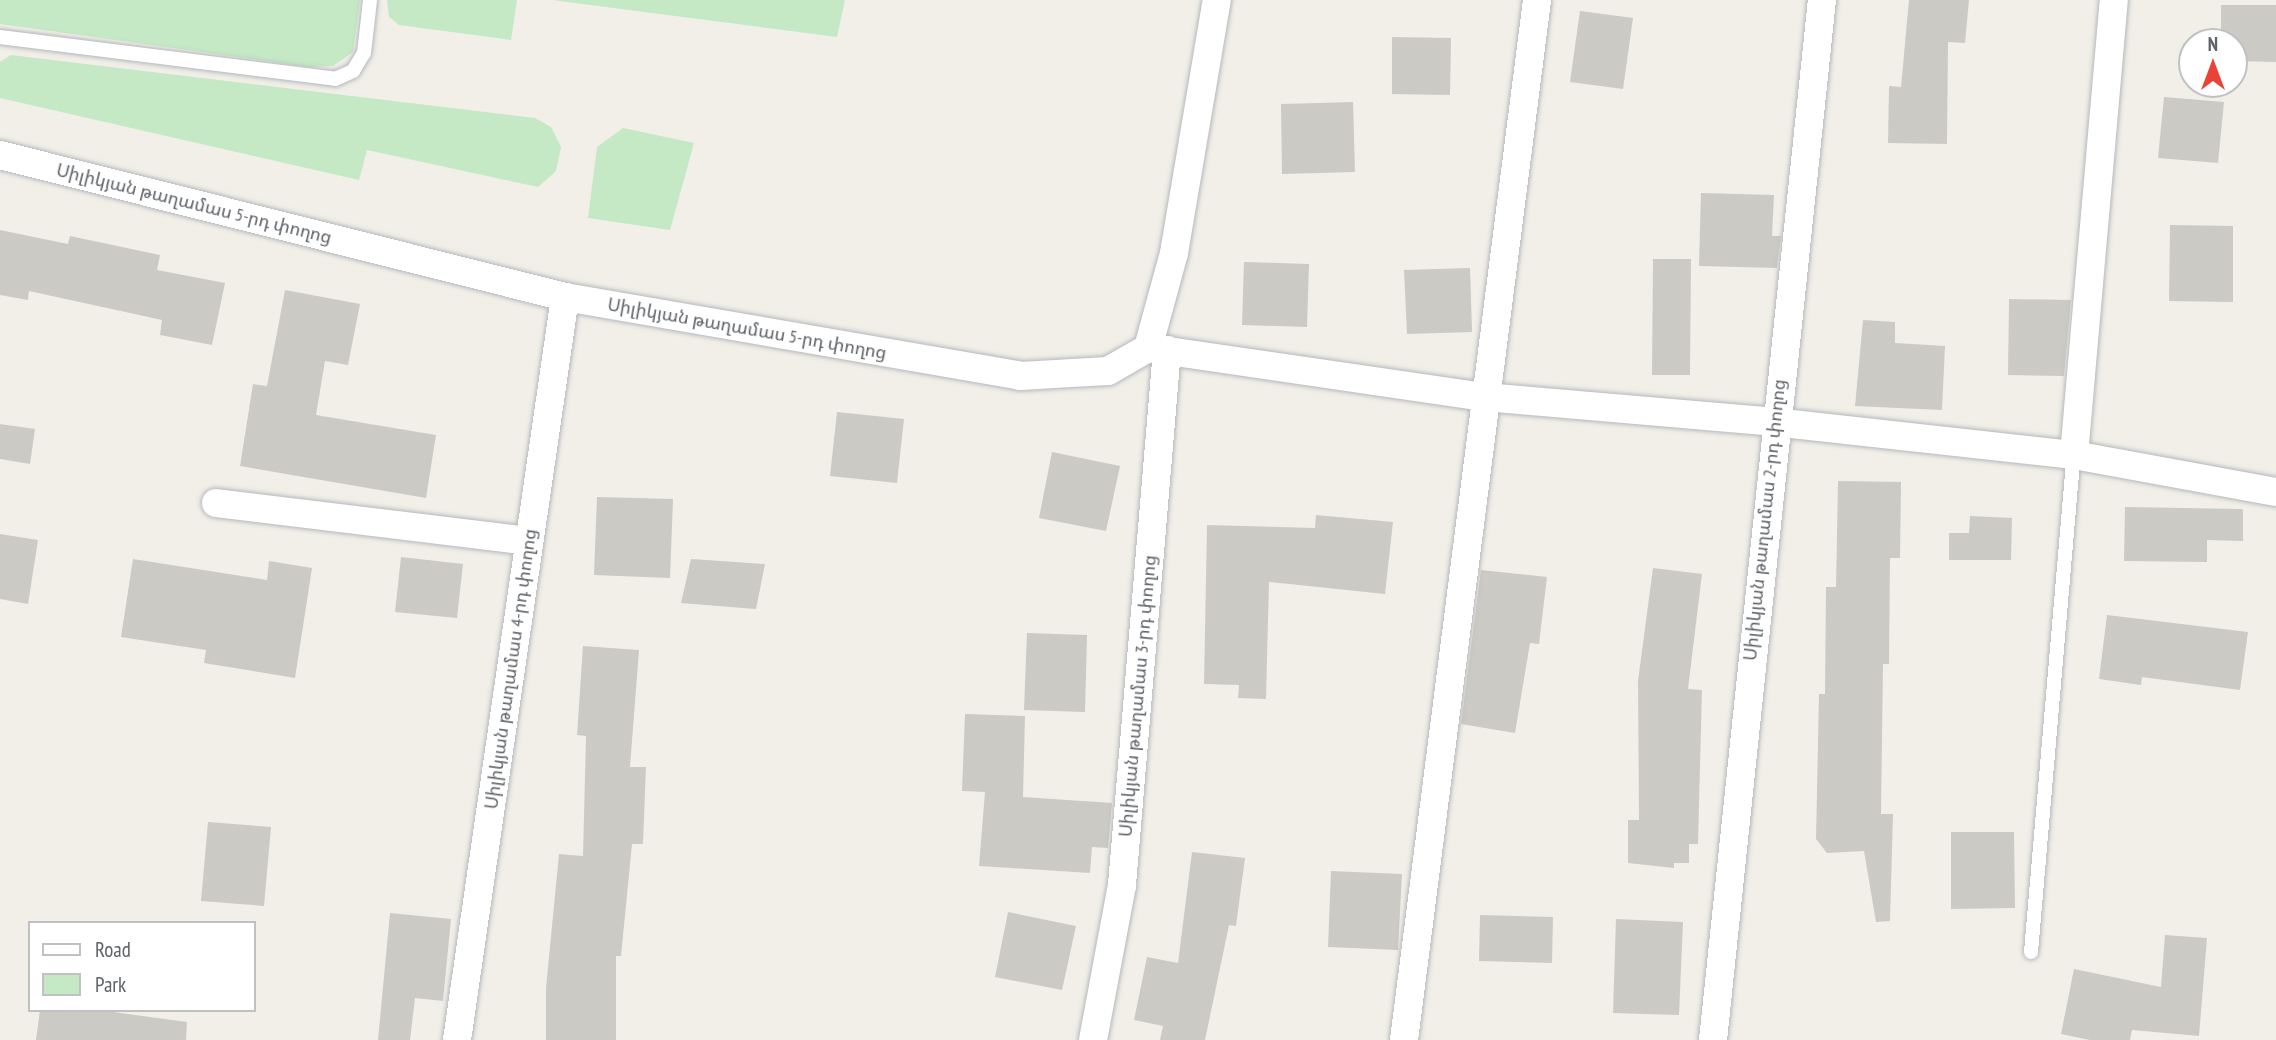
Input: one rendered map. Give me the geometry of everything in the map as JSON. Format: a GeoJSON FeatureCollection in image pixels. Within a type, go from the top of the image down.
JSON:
{"type":"FeatureCollection","features":[{"type":"Feature","properties":{"kind":"street"},"geometry":{"type":"LineString","coordinates":[[1217,0],[1157,349],[1484,397],[1774,422],[2074,455],[2276,492]]}},
{"type":"Feature","properties":{"kind":"street"},"geometry":{"type":"LineString","coordinates":[[1404,1040],[1484,397],[1537,0]]}},
{"type":"Feature","properties":{"kind":"street","name":"Սիլիկյան թաղամաս 2-րդ փողոց"},"geometry":{"type":"LineString","coordinates":[[1713,1040],[1774,422],[1822,0]]}},
{"type":"Feature","properties":{"kind":"street"},"geometry":{"type":"LineString","coordinates":[[2074,455],[2114,0]]}},
{"type":"Feature","properties":{"kind":"street","name":"Սիլիկյան թաղամաս 5-րդ փողոց"},"geometry":{"type":"LineString","coordinates":[[0,155],[565,297],[1020,376],[1108,371],[1157,349]]}},
{"type":"Feature","properties":{"kind":"street","name":"Սիլիկյան թաղամաս 4-րդ փողոց"},"geometry":{"type":"LineString","coordinates":[[457,1040],[565,297]]}},
{"type":"Feature","properties":{"kind":"street","name":"Սիլիկյան թաղամաս 3-րդ փողոց"},"geometry":{"type":"LineString","coordinates":[[1093,1040],[1122,885],[1157,349]]}},
{"type":"Feature","properties":{"kind":"street"},"geometry":{"type":"LineString","coordinates":[[216,503],[529,541]]}},
{"type":"Feature","properties":{"kind":"lane"},"geometry":{"type":"LineString","coordinates":[[0,37],[335,79],[353,71],[364,53],[370,0]]}},
{"type":"Feature","properties":{"kind":"lane"},"geometry":{"type":"LineString","coordinates":[[2031,952],[2074,455]]}},
{"type":"Feature","properties":{"kind":"green space"},"geometry":{"type":"Polygon","coordinates":[[[0,0],[360,0],[353,52],[333,66],[309,67],[0,24],[0,0]]]}},
{"type":"Feature","properties":{"kind":"green space"},"geometry":{"type":"Polygon","coordinates":[[[387,0],[517,0],[511,40],[399,25],[389,17],[387,0]]]}},
{"type":"Feature","properties":{"kind":"green space"},"geometry":{"type":"Polygon","coordinates":[[[552,0],[845,0],[837,37],[552,0]]]}},
{"type":"Feature","properties":{"kind":"green space"},"geometry":{"type":"Polygon","coordinates":[[[11,55],[535,118],[551,127],[561,147],[556,171],[538,187],[367,150],[359,180],[0,98],[0,62],[11,55]]]}},
{"type":"Feature","properties":{"kind":"green space"},"geometry":{"type":"Polygon","coordinates":[[[623,128],[694,143],[670,230],[588,218],[597,147],[623,128]]]}},
{"type":"Feature","properties":{"kind":"building"},"geometry":{"type":"Polygon","coordinates":[[[1909,0],[1969,0],[1965,43],[1948,42],[1947,144],[1888,143],[1889,86],[1901,87],[1909,0]]]}},
{"type":"Feature","properties":{"kind":"building"},"geometry":{"type":"Polygon","coordinates":[[[2221,5],[2276,5],[2276,62],[2248,61],[2248,28],[2221,28],[2221,5]]]}},
{"type":"Feature","properties":{"kind":"building"},"geometry":{"type":"Polygon","coordinates":[[[1580,11],[1633,18],[1623,89],[1570,82],[1580,11]]]}},
{"type":"Feature","properties":{"kind":"building"},"geometry":{"type":"Polygon","coordinates":[[[1392,37],[1451,38],[1450,95],[1392,94],[1392,37]]]}},
{"type":"Feature","properties":{"kind":"building"},"geometry":{"type":"Polygon","coordinates":[[[2164,97],[2224,102],[2218,163],[2158,158],[2164,97]]]}},
{"type":"Feature","properties":{"kind":"building"},"geometry":{"type":"Polygon","coordinates":[[[1353,102],[1355,172],[1282,174],[1281,104],[1353,102]]]}},
{"type":"Feature","properties":{"kind":"building"},"geometry":{"type":"Polygon","coordinates":[[[1701,193],[1774,195],[1772,236],[1781,236],[1777,268],[1699,266],[1701,193]]]}},
{"type":"Feature","properties":{"kind":"building"},"geometry":{"type":"Polygon","coordinates":[[[2170,225],[2233,226],[2233,302],[2169,301],[2170,225]]]}},
{"type":"Feature","properties":{"kind":"building"},"geometry":{"type":"Polygon","coordinates":[[[0,230],[68,244],[70,236],[160,255],[157,270],[225,283],[212,345],[160,335],[162,320],[29,291],[28,300],[0,295],[0,230]]]}},
{"type":"Feature","properties":{"kind":"building"},"geometry":{"type":"Polygon","coordinates":[[[1653,259],[1691,259],[1690,375],[1652,375],[1653,259]]]}},
{"type":"Feature","properties":{"kind":"building"},"geometry":{"type":"Polygon","coordinates":[[[1244,262],[1309,264],[1307,327],[1242,325],[1244,262]]]}},
{"type":"Feature","properties":{"kind":"building"},"geometry":{"type":"Polygon","coordinates":[[[1470,268],[1472,332],[1407,334],[1404,270],[1470,268]]]}},
{"type":"Feature","properties":{"kind":"building"},"geometry":{"type":"Polygon","coordinates":[[[285,290],[360,304],[348,365],[325,361],[316,415],[436,435],[426,498],[240,466],[253,384],[267,386],[285,290]]]}},
{"type":"Feature","properties":{"kind":"building"},"geometry":{"type":"Polygon","coordinates":[[[2009,299],[2071,300],[2064,376],[2008,375],[2009,299]]]}},
{"type":"Feature","properties":{"kind":"building"},"geometry":{"type":"Polygon","coordinates":[[[1863,320],[1895,322],[1895,343],[1945,346],[1942,410],[1855,406],[1863,320]]]}},
{"type":"Feature","properties":{"kind":"building"},"geometry":{"type":"Polygon","coordinates":[[[837,412],[904,419],[897,483],[830,476],[837,412]]]}},
{"type":"Feature","properties":{"kind":"building"},"geometry":{"type":"Polygon","coordinates":[[[0,424],[35,429],[30,464],[0,459],[0,424]]]}},
{"type":"Feature","properties":{"kind":"building"},"geometry":{"type":"Polygon","coordinates":[[[1052,452],[1120,466],[1106,531],[1039,518],[1052,452]]]}},
{"type":"Feature","properties":{"kind":"building"},"geometry":{"type":"Polygon","coordinates":[[[1838,481],[1901,482],[1900,558],[1890,558],[1889,664],[1883,664],[1881,814],[1893,814],[1890,921],[1876,922],[1864,851],[1827,853],[1816,839],[1819,694],[1825,694],[1826,587],[1836,587],[1838,481]]]}},
{"type":"Feature","properties":{"kind":"building"},"geometry":{"type":"Polygon","coordinates":[[[597,497],[673,499],[670,578],[594,575],[597,497]]]}},
{"type":"Feature","properties":{"kind":"building"},"geometry":{"type":"Polygon","coordinates":[[[2125,507],[2243,509],[2243,541],[2207,540],[2207,562],[2124,561],[2125,507]]]}},
{"type":"Feature","properties":{"kind":"building"},"geometry":{"type":"Polygon","coordinates":[[[1316,515],[1393,522],[1385,594],[1269,582],[1266,699],[1238,698],[1239,685],[1204,684],[1207,525],[1315,528],[1316,515]]]}},
{"type":"Feature","properties":{"kind":"building"},"geometry":{"type":"Polygon","coordinates":[[[1970,516],[2012,518],[2011,560],[1949,560],[1949,533],[1969,533],[1970,516]]]}},
{"type":"Feature","properties":{"kind":"building"},"geometry":{"type":"Polygon","coordinates":[[[0,534],[38,540],[28,604],[0,599],[0,534]]]}},
{"type":"Feature","properties":{"kind":"building"},"geometry":{"type":"Polygon","coordinates":[[[401,557],[463,564],[457,618],[395,612],[401,557]]]}},
{"type":"Feature","properties":{"kind":"building"},"geometry":{"type":"Polygon","coordinates":[[[133,559],[267,580],[269,561],[312,568],[295,678],[204,663],[206,650],[121,637],[133,559]]]}},
{"type":"Feature","properties":{"kind":"building"},"geometry":{"type":"Polygon","coordinates":[[[691,559],[765,564],[756,609],[681,603],[691,559]]]}},
{"type":"Feature","properties":{"kind":"building"},"geometry":{"type":"Polygon","coordinates":[[[1653,568],[1702,574],[1688,689],[1702,690],[1698,844],[1689,844],[1689,863],[1674,863],[1674,868],[1628,863],[1628,820],[1639,820],[1638,681],[1653,568]]]}},
{"type":"Feature","properties":{"kind":"building"},"geometry":{"type":"Polygon","coordinates":[[[1481,570],[1547,577],[1539,644],[1530,643],[1515,733],[1461,724],[1481,570]]]}},
{"type":"Feature","properties":{"kind":"building"},"geometry":{"type":"Polygon","coordinates":[[[2107,615],[2248,632],[2240,690],[2142,677],[2141,685],[2099,679],[2107,615]]]}},
{"type":"Feature","properties":{"kind":"building"},"geometry":{"type":"Polygon","coordinates":[[[1027,633],[1087,635],[1085,712],[1024,710],[1027,633]]]}},
{"type":"Feature","properties":{"kind":"building"},"geometry":{"type":"Polygon","coordinates":[[[583,646],[639,650],[630,767],[646,767],[643,844],[632,844],[621,956],[616,956],[616,1040],[546,1040],[546,988],[559,854],[583,856],[586,736],[577,735],[583,646]]]}},
{"type":"Feature","properties":{"kind":"building"},"geometry":{"type":"Polygon","coordinates":[[[965,714],[1025,716],[1023,797],[1112,803],[1108,848],[1092,847],[1090,873],[979,866],[985,792],[962,791],[965,714]]]}},
{"type":"Feature","properties":{"kind":"building"},"geometry":{"type":"Polygon","coordinates":[[[208,822],[271,827],[264,906],[201,901],[208,822]]]}},
{"type":"Feature","properties":{"kind":"building"},"geometry":{"type":"Polygon","coordinates":[[[1951,832],[2014,832],[2015,908],[1951,909],[1951,832]]]}},
{"type":"Feature","properties":{"kind":"building"},"geometry":{"type":"Polygon","coordinates":[[[1192,852],[1245,858],[1236,926],[1229,925],[1205,1040],[1160,1040],[1163,1026],[1134,1020],[1147,957],[1178,963],[1192,852]]]}},
{"type":"Feature","properties":{"kind":"building"},"geometry":{"type":"Polygon","coordinates":[[[1331,871],[1402,874],[1398,950],[1328,947],[1331,871]]]}},
{"type":"Feature","properties":{"kind":"building"},"geometry":{"type":"Polygon","coordinates":[[[1008,912],[1076,926],[1062,990],[995,977],[1008,912]]]}},
{"type":"Feature","properties":{"kind":"building"},"geometry":{"type":"Polygon","coordinates":[[[390,913],[451,919],[443,1001],[415,998],[410,1040],[378,1040],[390,913]]]}},
{"type":"Feature","properties":{"kind":"building"},"geometry":{"type":"Polygon","coordinates":[[[1480,915],[1553,917],[1552,963],[1479,961],[1480,915]]]}},
{"type":"Feature","properties":{"kind":"building"},"geometry":{"type":"Polygon","coordinates":[[[1616,919],[1683,922],[1679,1015],[1613,1013],[1616,919]]]}},
{"type":"Feature","properties":{"kind":"building"},"geometry":{"type":"Polygon","coordinates":[[[2165,935],[2207,938],[2199,1036],[2132,1030],[2130,1040],[2090,1040],[2061,1034],[2074,969],[2161,987],[2165,935]]]}},
{"type":"Feature","properties":{"kind":"building"},"geometry":{"type":"Polygon","coordinates":[[[40,1012],[113,1012],[187,1022],[186,1040],[36,1040],[40,1012]]]}}]}
